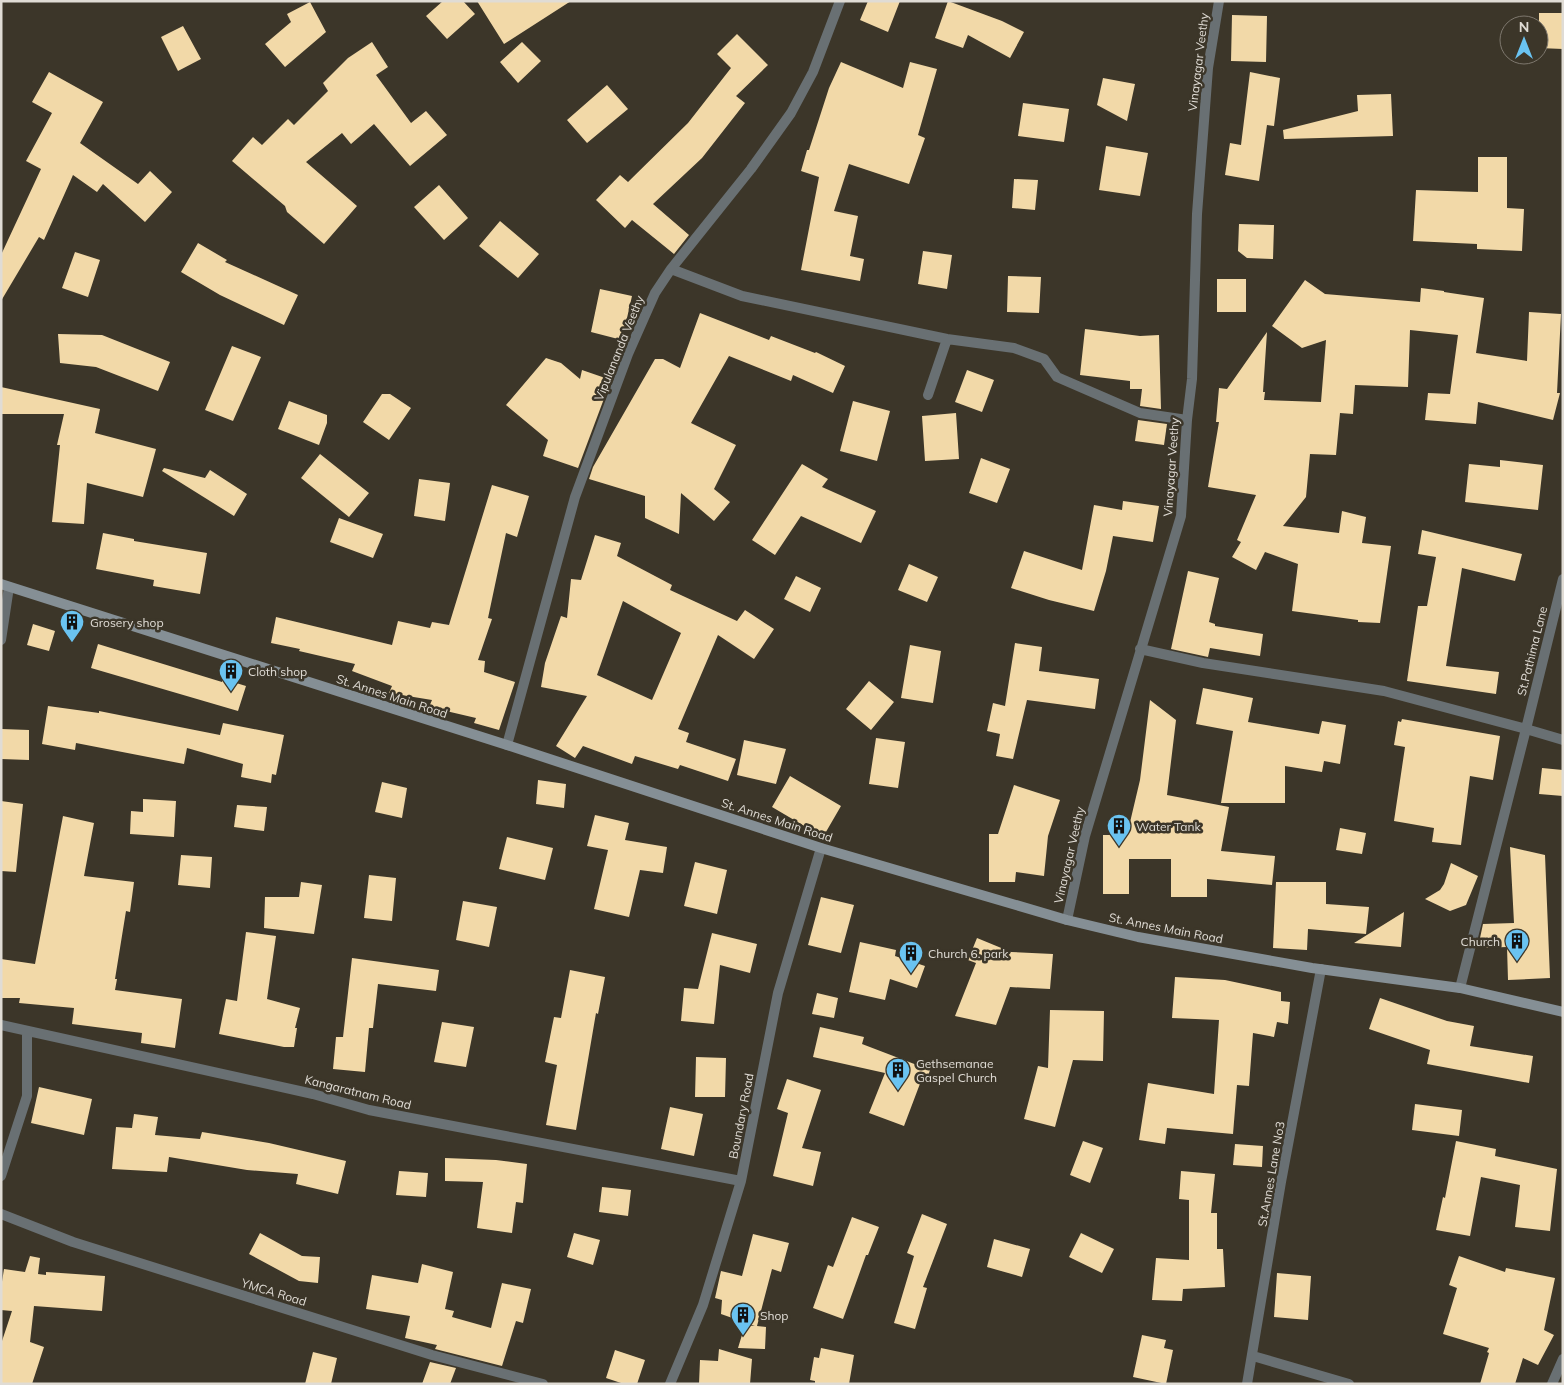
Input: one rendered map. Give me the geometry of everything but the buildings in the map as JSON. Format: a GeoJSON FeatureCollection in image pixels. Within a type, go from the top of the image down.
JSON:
{"type":"FeatureCollection","features":[{"type":"Feature","properties":{"kind":"street","name":"Vipulananda Veethy"},"geometry":{"type":"LineString","coordinates":[[507,745],[575,497],[628,354],[655,293],[671,269],[751,169],[791,113],[813,72],[840,1]]}},
{"type":"Feature","properties":{"kind":"street","name":"Vinayagar Veethy"},"geometry":{"type":"LineString","coordinates":[[1067,920],[1085,836],[1181,516],[1187,420],[1192,379],[1197,214],[1208,68],[1218,1]]}},
{"type":"Feature","properties":{"kind":"street"},"geometry":{"type":"LineString","coordinates":[[671,269],[742,296],[947,339],[1014,348],[1044,359],[1057,377],[1140,413],[1187,420]]}},
{"type":"Feature","properties":{"kind":"street"},"geometry":{"type":"LineString","coordinates":[[928,395],[947,339]]}},
{"type":"Feature","properties":{"kind":"street","name":"St.Pathima Lane"},"geometry":{"type":"LineString","coordinates":[[1460,988],[1563,579]]}},
{"type":"Feature","properties":{"kind":"street"},"geometry":{"type":"LineString","coordinates":[[1,640],[5,586]]}},
{"type":"Feature","properties":{"kind":"street","name":"St. Annes Main Road"},"geometry":{"type":"LineString","coordinates":[[5,586],[507,745],[820,848],[1067,920],[1138,936],[1321,969],[1460,988],[1563,1012]]}},
{"type":"Feature","properties":{"kind":"street"},"geometry":{"type":"LineString","coordinates":[[1140,649],[1203,663],[1384,691],[1563,740]]}},
{"type":"Feature","properties":{"kind":"street","name":"Boundary Road"},"geometry":{"type":"LineString","coordinates":[[670,1384],[703,1305],[741,1181],[778,993],[820,848]]}},
{"type":"Feature","properties":{"kind":"street","name":"St.Annes Lane No3"},"geometry":{"type":"LineString","coordinates":[[1247,1384],[1281,1182],[1321,969]]}},
{"type":"Feature","properties":{"kind":"street","name":"Kangaratnam Road"},"geometry":{"type":"LineString","coordinates":[[1,1025],[313,1094],[369,1110],[741,1181]]}},
{"type":"Feature","properties":{"kind":"street"},"geometry":{"type":"LineString","coordinates":[[1,1176],[27,1096],[27,1031]]}},
{"type":"Feature","properties":{"kind":"street","name":"YMCA Road"},"geometry":{"type":"LineString","coordinates":[[1,1214],[73,1242],[422,1352],[543,1384]]}},
{"type":"Feature","properties":{"kind":"street"},"geometry":{"type":"LineString","coordinates":[[1253,1356],[1349,1384]]}},
{"type":"Feature","properties":{"kind":"street"},"geometry":{"type":"LineString","coordinates":[[1552,1384],[1563,1359]]}},
{"type":"Feature","properties":{"kind":"place","name":"Grosery shop"},"geometry":{"type":"Point","coordinates":[72,643]}},
{"type":"Feature","properties":{"kind":"place","name":"Cloth shop"},"geometry":{"type":"Point","coordinates":[231,692]}},
{"type":"Feature","properties":{"kind":"place","name":"Water Tank"},"geometry":{"type":"Point","coordinates":[1119,847]}},
{"type":"Feature","properties":{"kind":"place","name":"Church"},"geometry":{"type":"Point","coordinates":[1517,962]}},
{"type":"Feature","properties":{"kind":"place","name":"Church 6. park"},"geometry":{"type":"Point","coordinates":[911,974]}},
{"type":"Feature","properties":{"kind":"place","name":"Gethsemanae Gaspel Church"},"geometry":{"type":"Point","coordinates":[898,1091]}},
{"type":"Feature","properties":{"kind":"place","name":"Shop"},"geometry":{"type":"Point","coordinates":[743,1336]}}]}
